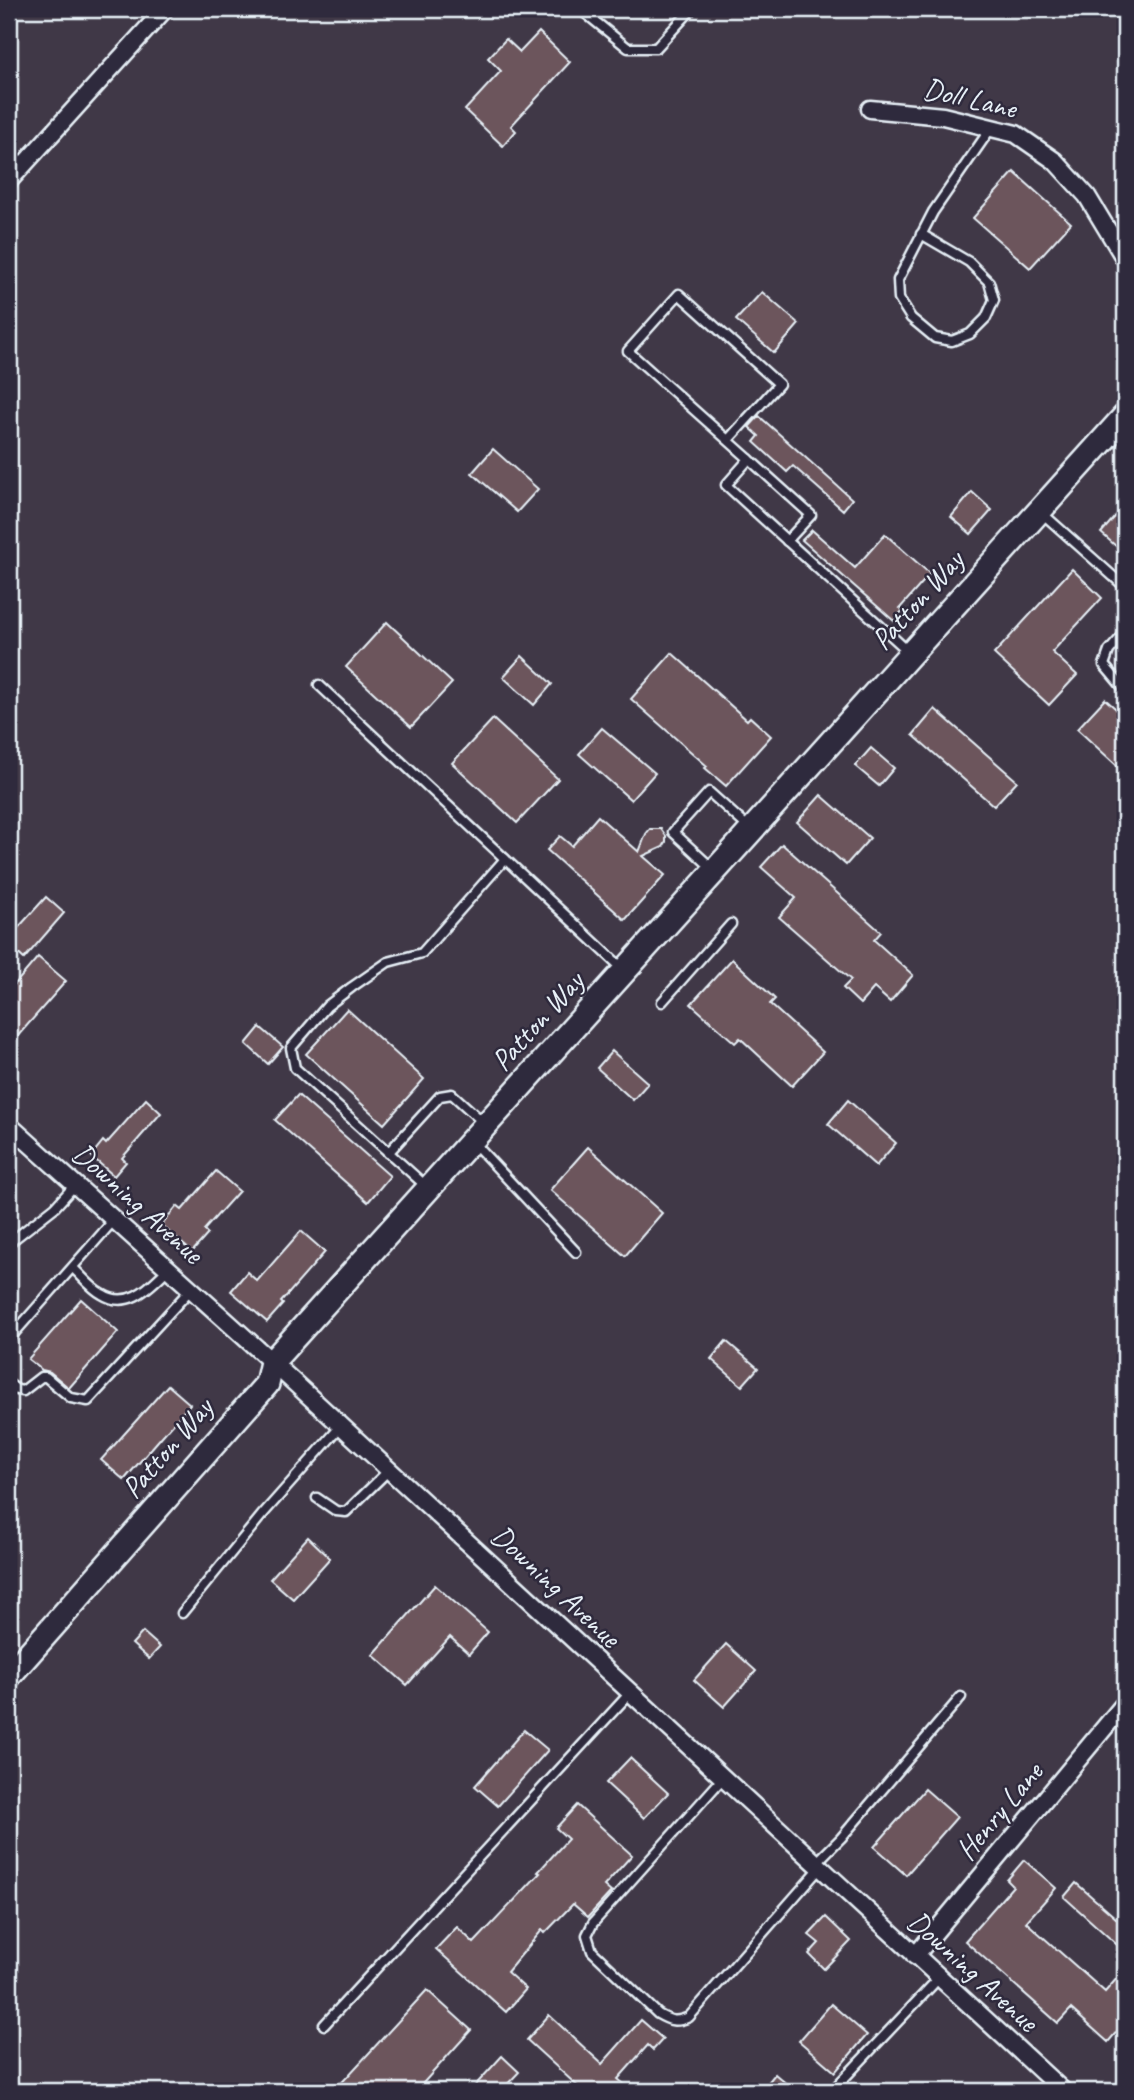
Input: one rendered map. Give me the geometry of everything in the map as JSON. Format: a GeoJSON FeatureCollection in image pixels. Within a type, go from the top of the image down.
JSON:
{"type":"FeatureCollection","features":[{"type":"Feature","properties":{"kind":"street"},"geometry":{"type":"LineString","coordinates":[[9,181],[165,9]]}},
{"type":"Feature","properties":{"kind":"street","name":"Doll Lane"},"geometry":{"type":"LineString","coordinates":[[870,109],[943,116],[1016,134],[1055,161],[1087,196],[1125,259]]}},
{"type":"Feature","properties":{"kind":"street","name":"Patton Way"},"geometry":{"type":"LineString","coordinates":[[9,1676],[267,1384],[272,1362],[1125,416]]}},
{"type":"Feature","properties":{"kind":"street","name":"Downing Avenue"},"geometry":{"type":"LineString","coordinates":[[9,1125],[272,1362],[1063,2091]]}},
{"type":"Feature","properties":{"kind":"street","name":"Henry Lane"},"geometry":{"type":"LineString","coordinates":[[915,1956],[1125,1703]]}},
{"type":"Feature","properties":{"kind":"lane"},"geometry":{"type":"LineString","coordinates":[[580,9],[628,48],[656,48],[692,9]]}},
{"type":"Feature","properties":{"kind":"lane"},"geometry":{"type":"LineString","coordinates":[[921,234],[970,262],[989,282],[994,300],[986,318],[970,334],[952,341],[935,338],[911,318],[899,299],[898,280],[921,234],[933,212],[991,128]]}},
{"type":"Feature","properties":{"kind":"lane"},"geometry":{"type":"LineString","coordinates":[[728,440],[779,384],[678,294],[628,351],[811,515],[787,541]]}},
{"type":"Feature","properties":{"kind":"lane"},"geometry":{"type":"LineString","coordinates":[[749,459],[726,485],[911,654]]}},
{"type":"Feature","properties":{"kind":"lane"},"geometry":{"type":"LineString","coordinates":[[1040,511],[1125,587]]}},
{"type":"Feature","properties":{"kind":"lane"},"geometry":{"type":"LineString","coordinates":[[1125,634],[1109,651],[1104,665],[1125,690]]}},
{"type":"Feature","properties":{"kind":"lane"},"geometry":{"type":"LineString","coordinates":[[319,685],[625,971]]}},
{"type":"Feature","properties":{"kind":"lane"},"geometry":{"type":"LineString","coordinates":[[715,871],[673,832],[709,792],[751,831]]}},
{"type":"Feature","properties":{"kind":"lane"},"geometry":{"type":"LineString","coordinates":[[428,1189],[295,1068],[291,1048],[327,1006],[352,987],[388,961],[422,953],[505,859]]}},
{"type":"Feature","properties":{"kind":"lane"},"geometry":{"type":"LineString","coordinates":[[662,1002],[730,924]]}},
{"type":"Feature","properties":{"kind":"lane"},"geometry":{"type":"LineString","coordinates":[[388,1153],[440,1096],[452,1094],[479,1133],[576,1252]]}},
{"type":"Feature","properties":{"kind":"lane"},"geometry":{"type":"LineString","coordinates":[[9,1243],[55,1207],[75,1185]]}},
{"type":"Feature","properties":{"kind":"lane"},"geometry":{"type":"LineString","coordinates":[[9,1339],[114,1220]]}},
{"type":"Feature","properties":{"kind":"lane"},"geometry":{"type":"LineString","coordinates":[[73,1268],[102,1295],[114,1299],[132,1299],[144,1292],[168,1269]]}},
{"type":"Feature","properties":{"kind":"lane"},"geometry":{"type":"LineString","coordinates":[[9,1384],[23,1391],[41,1377],[46,1377],[71,1398],[88,1401],[191,1289]]}},
{"type":"Feature","properties":{"kind":"lane"},"geometry":{"type":"LineString","coordinates":[[182,1613],[262,1515],[341,1426]]}},
{"type":"Feature","properties":{"kind":"lane"},"geometry":{"type":"LineString","coordinates":[[317,1498],[336,1511],[346,1511],[389,1470]]}},
{"type":"Feature","properties":{"kind":"lane"},"geometry":{"type":"LineString","coordinates":[[324,2025],[630,1693]]}},
{"type":"Feature","properties":{"kind":"lane"},"geometry":{"type":"LineString","coordinates":[[723,1778],[593,1923],[587,1935],[592,1951],[658,2014],[670,2021],[689,2017],[961,1697]]}},
{"type":"Feature","properties":{"kind":"lane"},"geometry":{"type":"LineString","coordinates":[[832,2091],[939,1978]]}},
{"type":"Feature","properties":{"kind":"shaded area"},"geometry":{"type":"Polygon","coordinates":[[[9,9],[1125,9],[1125,2091],[9,2091],[9,9]]]}},
{"type":"Feature","properties":{"kind":"building"},"geometry":{"type":"Polygon","coordinates":[[[539,32],[570,62],[511,126],[516,131],[503,146],[465,110],[501,71],[488,58],[506,39],[520,52],[539,32]]]}},
{"type":"Feature","properties":{"kind":"building"},"geometry":{"type":"Polygon","coordinates":[[[1014,172],[1071,223],[1030,268],[973,218],[1014,172]]]}},
{"type":"Feature","properties":{"kind":"building"},"geometry":{"type":"Polygon","coordinates":[[[762,292],[799,324],[774,353],[736,320],[762,292]]]}},
{"type":"Feature","properties":{"kind":"building"},"geometry":{"type":"Polygon","coordinates":[[[759,416],[852,499],[843,510],[793,466],[787,472],[754,442],[759,436],[749,427],[759,416]]]}},
{"type":"Feature","properties":{"kind":"building"},"geometry":{"type":"Polygon","coordinates":[[[493,449],[538,489],[517,512],[472,473],[493,449]]]}},
{"type":"Feature","properties":{"kind":"building"},"geometry":{"type":"Polygon","coordinates":[[[972,492],[992,510],[971,534],[951,517],[972,492]]]}},
{"type":"Feature","properties":{"kind":"building"},"geometry":{"type":"Polygon","coordinates":[[[1125,505],[1125,554],[1101,533],[1125,505]]]}},
{"type":"Feature","properties":{"kind":"building"},"geometry":{"type":"Polygon","coordinates":[[[812,530],[855,568],[885,534],[930,574],[900,608],[903,610],[894,621],[802,540],[812,530]]]}},
{"type":"Feature","properties":{"kind":"building"},"geometry":{"type":"Polygon","coordinates":[[[1072,569],[1102,598],[1052,652],[1077,675],[1049,705],[994,654],[1072,569]]]}},
{"type":"Feature","properties":{"kind":"building"},"geometry":{"type":"Polygon","coordinates":[[[387,622],[452,683],[411,727],[346,667],[387,622]]]}},
{"type":"Feature","properties":{"kind":"building"},"geometry":{"type":"Polygon","coordinates":[[[672,653],[747,720],[750,717],[771,736],[726,786],[631,699],[672,653]]]}},
{"type":"Feature","properties":{"kind":"building"},"geometry":{"type":"Polygon","coordinates":[[[522,656],[552,684],[534,705],[503,677],[522,656]]]}},
{"type":"Feature","properties":{"kind":"building"},"geometry":{"type":"Polygon","coordinates":[[[1105,699],[1125,717],[1125,773],[1077,729],[1105,699]]]}},
{"type":"Feature","properties":{"kind":"building"},"geometry":{"type":"Polygon","coordinates":[[[935,709],[1017,781],[994,806],[913,735],[935,709]]]}},
{"type":"Feature","properties":{"kind":"building"},"geometry":{"type":"Polygon","coordinates":[[[493,719],[558,779],[517,823],[452,763],[493,719]]]}},
{"type":"Feature","properties":{"kind":"building"},"geometry":{"type":"Polygon","coordinates":[[[602,728],[655,773],[631,800],[579,754],[602,728]]]}},
{"type":"Feature","properties":{"kind":"building"},"geometry":{"type":"Polygon","coordinates":[[[871,748],[894,768],[879,786],[855,766],[871,748]]]}},
{"type":"Feature","properties":{"kind":"building"},"geometry":{"type":"Polygon","coordinates":[[[821,795],[870,838],[846,865],[797,822],[821,795]]]}},
{"type":"Feature","properties":{"kind":"building"},"geometry":{"type":"Polygon","coordinates":[[[598,816],[639,852],[650,829],[661,829],[666,836],[663,847],[643,856],[665,875],[625,920],[547,850],[560,836],[572,846],[598,816]]]}},
{"type":"Feature","properties":{"kind":"building"},"geometry":{"type":"Polygon","coordinates":[[[782,844],[881,932],[874,940],[913,975],[890,1002],[874,988],[860,1004],[843,988],[851,980],[779,917],[796,898],[761,867],[782,844]]]}},
{"type":"Feature","properties":{"kind":"building"},"geometry":{"type":"Polygon","coordinates":[[[46,897],[64,913],[24,959],[9,945],[9,938],[46,897]]]}},
{"type":"Feature","properties":{"kind":"building"},"geometry":{"type":"Polygon","coordinates":[[[38,957],[66,981],[9,1046],[9,991],[38,957]]]}},
{"type":"Feature","properties":{"kind":"building"},"geometry":{"type":"Polygon","coordinates":[[[732,959],[775,999],[770,1004],[823,1052],[792,1086],[740,1038],[735,1043],[691,1004],[732,959]]]}},
{"type":"Feature","properties":{"kind":"building"},"geometry":{"type":"Polygon","coordinates":[[[347,1009],[424,1079],[384,1124],[306,1054],[347,1009]]]}},
{"type":"Feature","properties":{"kind":"building"},"geometry":{"type":"Polygon","coordinates":[[[260,1027],[283,1047],[268,1064],[246,1044],[260,1027]]]}},
{"type":"Feature","properties":{"kind":"building"},"geometry":{"type":"Polygon","coordinates":[[[612,1051],[648,1083],[633,1100],[597,1068],[612,1051]]]}},
{"type":"Feature","properties":{"kind":"building"},"geometry":{"type":"Polygon","coordinates":[[[298,1095],[390,1176],[368,1202],[275,1120],[298,1095]]]}},
{"type":"Feature","properties":{"kind":"building"},"geometry":{"type":"Polygon","coordinates":[[[146,1099],[161,1113],[122,1158],[126,1162],[114,1176],[91,1156],[103,1141],[106,1144],[146,1099]]]}},
{"type":"Feature","properties":{"kind":"building"},"geometry":{"type":"Polygon","coordinates":[[[848,1100],[896,1143],[876,1166],[828,1124],[848,1100]]]}},
{"type":"Feature","properties":{"kind":"building"},"geometry":{"type":"Polygon","coordinates":[[[588,1147],[662,1213],[625,1256],[550,1190],[588,1147]]]}},
{"type":"Feature","properties":{"kind":"building"},"geometry":{"type":"Polygon","coordinates":[[[216,1171],[239,1191],[204,1230],[208,1234],[192,1252],[161,1225],[177,1206],[182,1210],[216,1171]]]}},
{"type":"Feature","properties":{"kind":"building"},"geometry":{"type":"Polygon","coordinates":[[[301,1231],[325,1252],[267,1322],[231,1291],[247,1272],[257,1281],[301,1231]]]}},
{"type":"Feature","properties":{"kind":"building"},"geometry":{"type":"Polygon","coordinates":[[[81,1299],[118,1332],[69,1388],[28,1359],[81,1299]]]}},
{"type":"Feature","properties":{"kind":"building"},"geometry":{"type":"Polygon","coordinates":[[[726,1341],[758,1368],[742,1386],[711,1359],[726,1341]]]}},
{"type":"Feature","properties":{"kind":"building"},"geometry":{"type":"Polygon","coordinates":[[[168,1385],[190,1404],[124,1480],[101,1460],[168,1385]]]}},
{"type":"Feature","properties":{"kind":"building"},"geometry":{"type":"Polygon","coordinates":[[[308,1537],[330,1558],[293,1599],[270,1579],[308,1537]]]}},
{"type":"Feature","properties":{"kind":"building"},"geometry":{"type":"Polygon","coordinates":[[[435,1585],[488,1632],[469,1654],[450,1637],[407,1685],[373,1655],[435,1585]]]}},
{"type":"Feature","properties":{"kind":"building"},"geometry":{"type":"Polygon","coordinates":[[[143,1632],[160,1647],[149,1659],[132,1644],[143,1632]]]}},
{"type":"Feature","properties":{"kind":"building"},"geometry":{"type":"Polygon","coordinates":[[[726,1644],[756,1671],[724,1707],[694,1680],[726,1644]]]}},
{"type":"Feature","properties":{"kind":"building"},"geometry":{"type":"Polygon","coordinates":[[[524,1730],[548,1750],[498,1806],[475,1786],[524,1730]]]}},
{"type":"Feature","properties":{"kind":"building"},"geometry":{"type":"Polygon","coordinates":[[[630,1758],[668,1793],[644,1818],[606,1783],[630,1758]]]}},
{"type":"Feature","properties":{"kind":"building"},"geometry":{"type":"Polygon","coordinates":[[[925,1789],[957,1817],[906,1875],[874,1847],[925,1789]]]}},
{"type":"Feature","properties":{"kind":"building"},"geometry":{"type":"Polygon","coordinates":[[[577,1805],[632,1855],[604,1886],[611,1892],[588,1917],[573,1904],[545,1933],[542,1930],[507,1972],[526,1989],[506,2012],[436,1949],[457,1927],[474,1943],[568,1839],[556,1828],[577,1805]]]}},
{"type":"Feature","properties":{"kind":"building"},"geometry":{"type":"Polygon","coordinates":[[[1024,1860],[1056,1888],[1026,1922],[1105,1992],[1125,1969],[1125,2022],[1108,2042],[1071,2009],[1058,2023],[965,1941],[1013,1886],[1007,1880],[1024,1860]]]}},
{"type":"Feature","properties":{"kind":"building"},"geometry":{"type":"Polygon","coordinates":[[[1076,1883],[1125,1926],[1125,1952],[1064,1897],[1076,1883]]]}},
{"type":"Feature","properties":{"kind":"building"},"geometry":{"type":"Polygon","coordinates":[[[826,1917],[851,1941],[824,1969],[809,1954],[819,1943],[809,1935],[826,1917]]]}},
{"type":"Feature","properties":{"kind":"building"},"geometry":{"type":"Polygon","coordinates":[[[427,1990],[471,2030],[416,2091],[334,2091],[427,1990]]]}},
{"type":"Feature","properties":{"kind":"building"},"geometry":{"type":"Polygon","coordinates":[[[831,2004],[867,2035],[835,2072],[799,2041],[831,2004]]]}},
{"type":"Feature","properties":{"kind":"building"},"geometry":{"type":"Polygon","coordinates":[[[549,2015],[602,2064],[641,2020],[663,2039],[653,2050],[648,2045],[618,2079],[632,2091],[583,2091],[527,2040],[549,2015]]]}},
{"type":"Feature","properties":{"kind":"building"},"geometry":{"type":"Polygon","coordinates":[[[502,2056],[519,2072],[501,2091],[470,2091],[502,2056]]]}},
{"type":"Feature","properties":{"kind":"building"},"geometry":{"type":"Polygon","coordinates":[[[775,2074],[795,2091],[761,2091],[775,2074]]]}}]}
